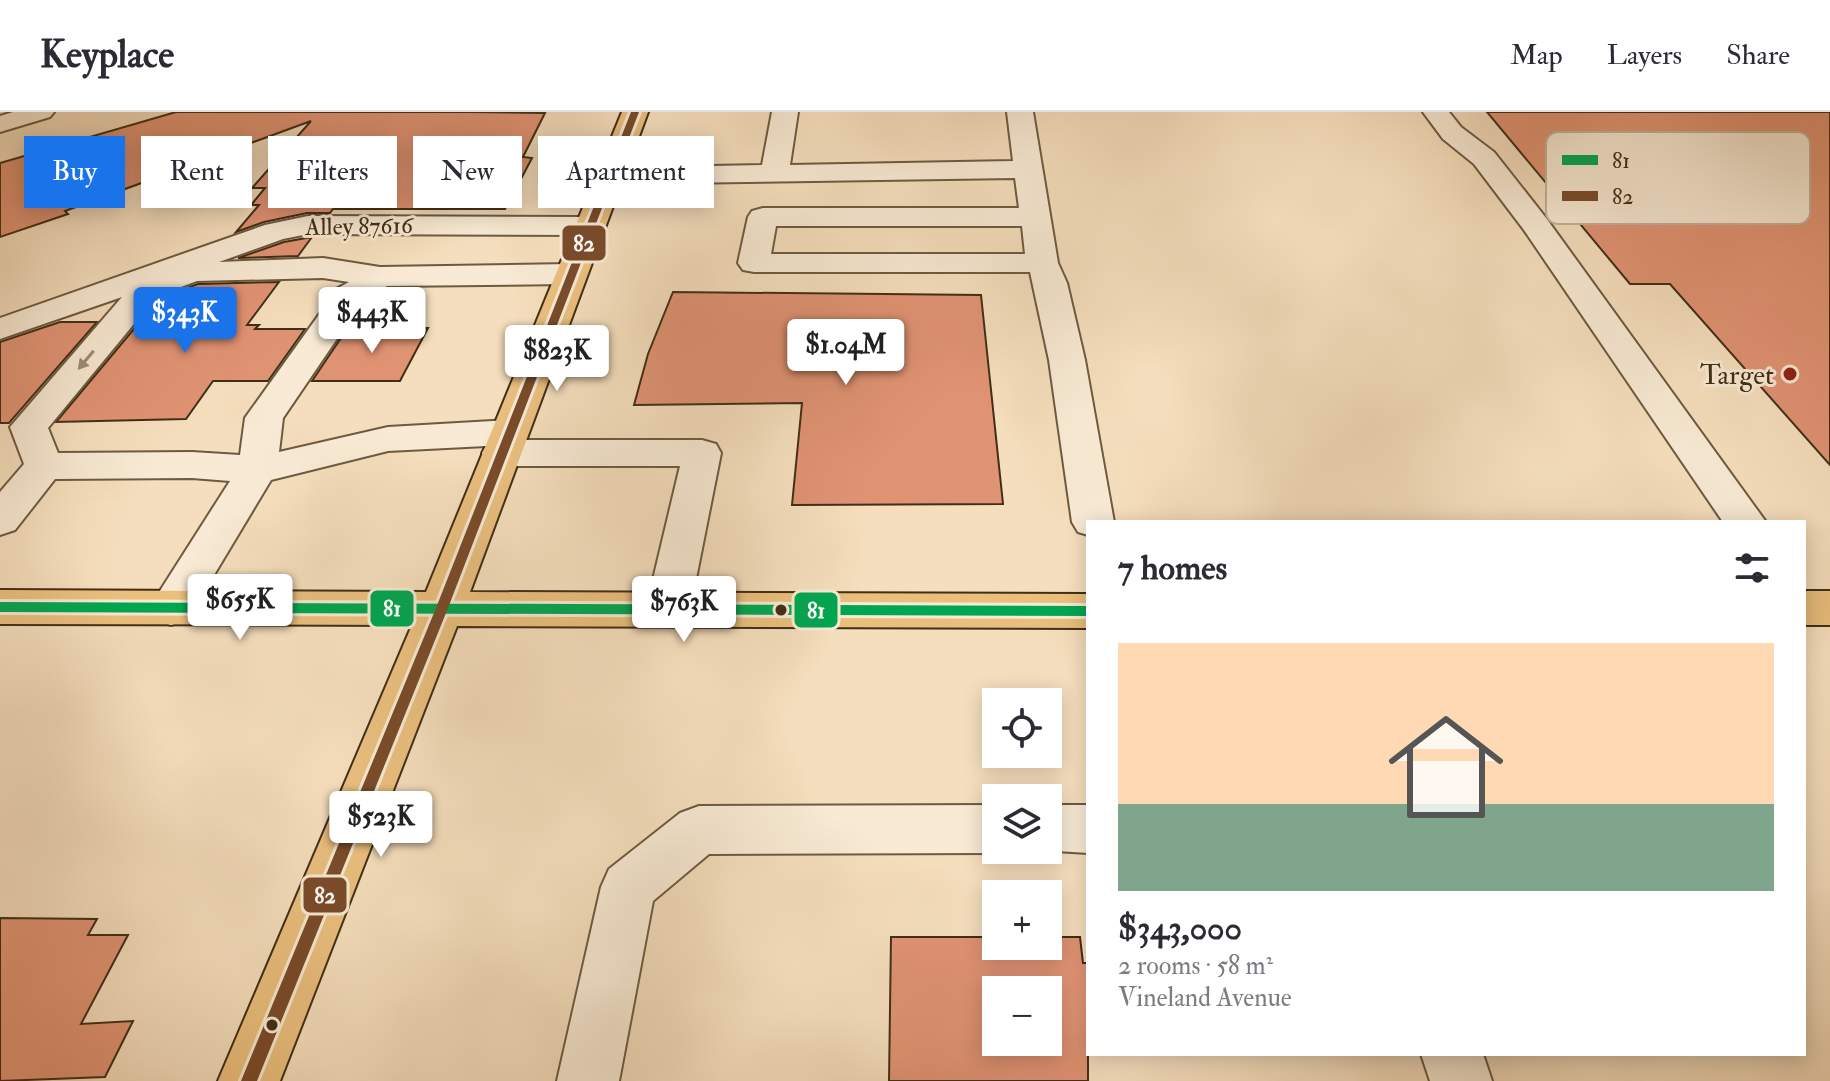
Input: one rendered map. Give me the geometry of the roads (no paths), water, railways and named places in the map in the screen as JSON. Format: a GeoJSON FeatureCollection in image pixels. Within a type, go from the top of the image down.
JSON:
{"type":"FeatureCollection","features":[{"type":"Feature","properties":{"kind":"main road"},"geometry":{"type":"LineString","coordinates":[[626,136],[635,112]]}},
{"type":"Feature","properties":{"kind":"main road"},"geometry":{"type":"LineString","coordinates":[[249,1081],[442,608],[597,208]]}},
{"type":"Feature","properties":{"kind":"main road"},"geometry":{"type":"LineString","coordinates":[[0,607],[1086,611]]}},
{"type":"Feature","properties":{"kind":"street"},"geometry":{"type":"LineString","coordinates":[[0,124],[41,112]]}},
{"type":"Feature","properties":{"kind":"street"},"geometry":{"type":"LineString","coordinates":[[774,174],[785,112]]}},
{"type":"Feature","properties":{"kind":"street"},"geometry":{"type":"LineString","coordinates":[[1020,112],[1042,263],[1051,283],[1067,360],[1093,520]]}},
{"type":"Feature","properties":{"kind":"street"},"geometry":{"type":"LineString","coordinates":[[1436,112],[1452,133],[1484,158],[1535,224],[1744,520]]}},
{"type":"Feature","properties":{"kind":"street"},"geometry":{"type":"LineString","coordinates":[[714,175],[1029,169]]}},
{"type":"Feature","properties":{"kind":"street"},"geometry":{"type":"LineString","coordinates":[[1036,217],[763,217],[754,263],[1042,263]]}},
{"type":"Feature","properties":{"kind":"street","name":"Alley 87616"},"geometry":{"type":"LineString","coordinates":[[0,329],[276,231],[308,225],[590,226]]}},
{"type":"Feature","properties":{"kind":"street"},"geometry":{"type":"LineString","coordinates":[[44,466],[29,427],[146,289],[193,272],[323,268],[380,277],[570,274]]}},
{"type":"Feature","properties":{"kind":"street"},"geometry":{"type":"LineString","coordinates":[[171,608],[257,470],[264,418],[350,295],[380,277]]}},
{"type":"Feature","properties":{"kind":"street"},"geometry":{"type":"LineString","coordinates":[[44,466],[192,465],[257,470],[388,439],[702,453],[668,609]]}},
{"type":"Feature","properties":{"kind":"street"},"geometry":{"type":"LineString","coordinates":[[0,520],[44,466]]}},
{"type":"Feature","properties":{"kind":"street"},"geometry":{"type":"LineString","coordinates":[[588,1081],[628,887],[699,830],[982,829]]}},
{"type":"Feature","properties":{"kind":"street"},"geometry":{"type":"LineString","coordinates":[[1062,829],[1086,829]]}},
{"type":"Feature","properties":{"kind":"street"},"geometry":{"type":"LineString","coordinates":[[1453,1056],[1461,1081]]}},
{"type":"Feature","properties":{"kind":"place","name":"Target"},"geometry":{"type":"Point","coordinates":[1790,374]}}]}
